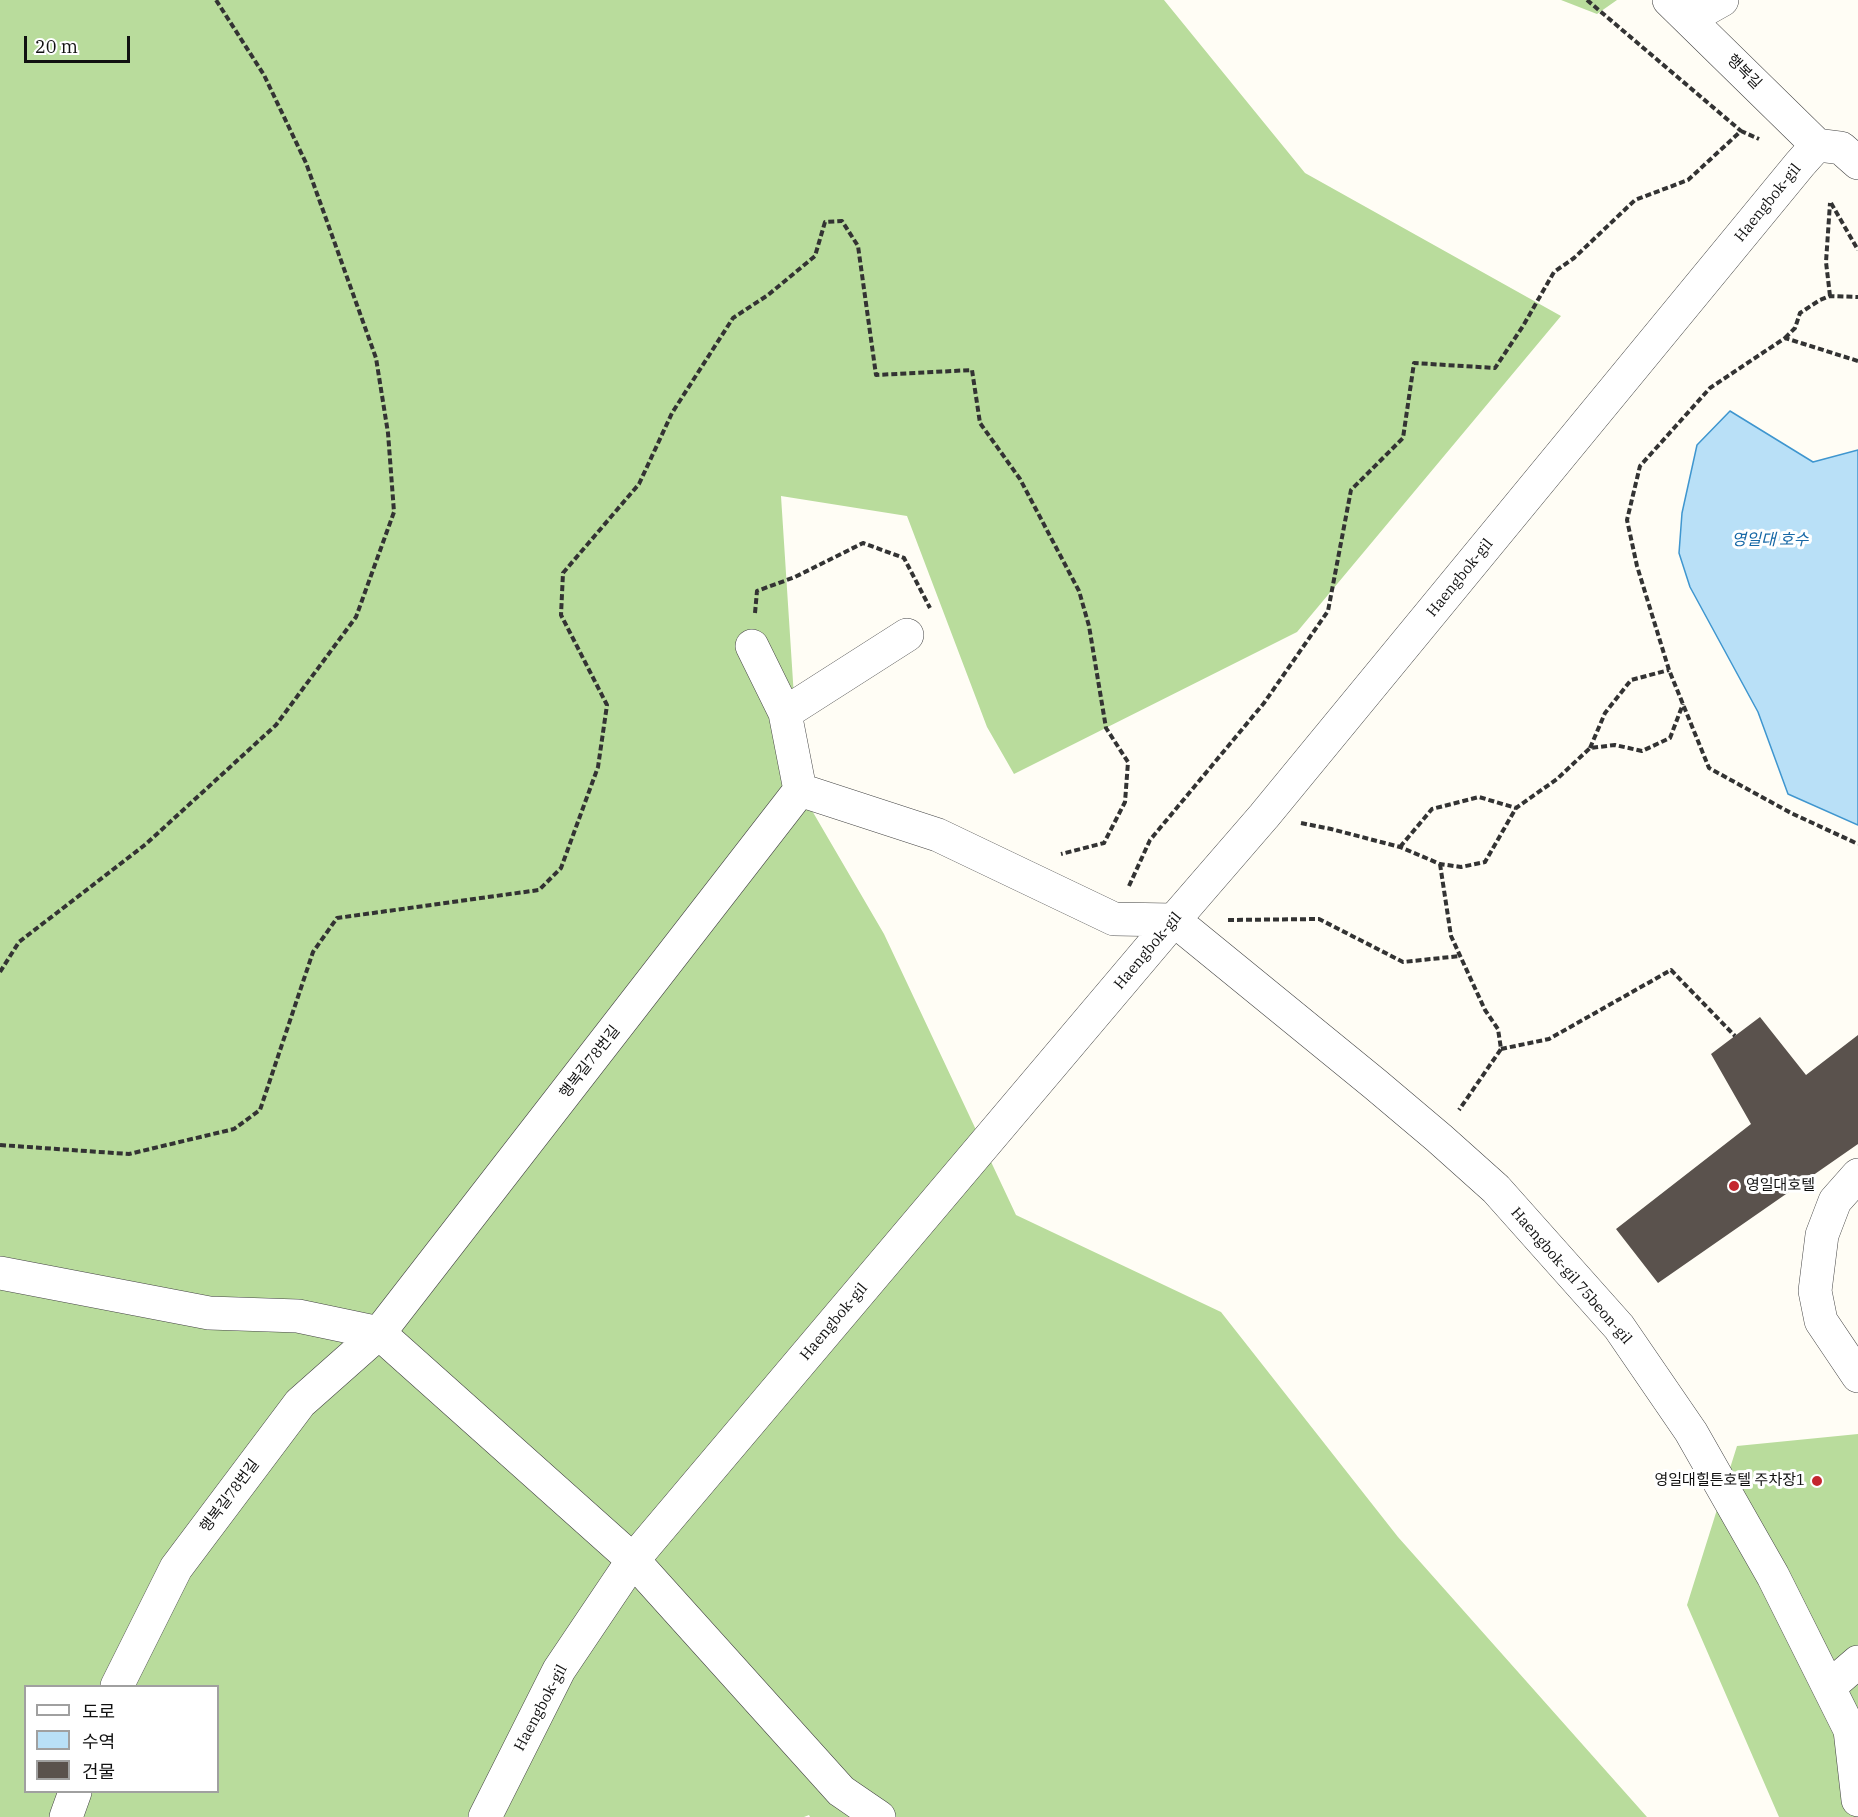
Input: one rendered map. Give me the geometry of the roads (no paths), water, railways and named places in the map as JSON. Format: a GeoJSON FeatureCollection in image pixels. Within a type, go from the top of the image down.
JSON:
{"type":"FeatureCollection","features":[{"type":"Feature","properties":{"kind":"street"},"geometry":{"type":"LineString","coordinates":[[1680,9],[1722,0]]}},
{"type":"Feature","properties":{"kind":"street","name":"행복길"},"geometry":{"type":"LineString","coordinates":[[1680,9],[1843,151]]}},
{"type":"Feature","properties":{"kind":"street","name":"Haengbok-gil"},"geometry":{"type":"LineString","coordinates":[[485,1817],[560,1670],[633,1560],[1174,920],[1843,151]]}},
{"type":"Feature","properties":{"kind":"street"},"geometry":{"type":"LineString","coordinates":[[785,713],[907,635]]}},
{"type":"Feature","properties":{"kind":"street"},"geometry":{"type":"LineString","coordinates":[[752,646],[785,713],[800,790],[938,835],[1114,919],[1174,920]]}},
{"type":"Feature","properties":{"kind":"street","name":"행복길78번길"},"geometry":{"type":"LineString","coordinates":[[118,1685],[176,1568],[300,1403],[379,1333],[800,790]]}},
{"type":"Feature","properties":{"kind":"street","name":"Haengbok-gil 75beon-gil"},"geometry":{"type":"LineString","coordinates":[[1174,920],[1439,1138],[1496,1189],[1618,1327],[1691,1432],[1773,1576],[1850,1730],[1858,1800]]}},
{"type":"Feature","properties":{"kind":"street"},"geometry":{"type":"LineString","coordinates":[[1858,1175],[1834,1201],[1822,1235],[1815,1291],[1821,1321],[1858,1376]]}},
{"type":"Feature","properties":{"kind":"street"},"geometry":{"type":"LineString","coordinates":[[0,1273],[209,1313],[298,1316],[379,1333],[633,1560],[841,1791],[879,1817]]}},
{"type":"Feature","properties":{"kind":"street"},"geometry":{"type":"LineString","coordinates":[[1829,1688],[1858,1662]]}},
{"type":"Feature","properties":{"kind":"street"},"geometry":{"type":"LineString","coordinates":[[66,1817],[74,1793]]}},
{"type":"Feature","properties":{"kind":"water","name":"영일대 호수"},"geometry":{"type":"Polygon","coordinates":[[[1730,411],[1813,462],[1858,450],[1858,825],[1788,794],[1758,712],[1690,587],[1679,553],[1682,513],[1697,445],[1730,411]]]}},
{"type":"Feature","properties":{"kind":"place","name":"영일대호텔"},"geometry":{"type":"Point","coordinates":[1734,1186]}},
{"type":"Feature","properties":{"kind":"place","name":"영일대힐튼호텔 주차장1"},"geometry":{"type":"Point","coordinates":[1817,1481]}}]}
